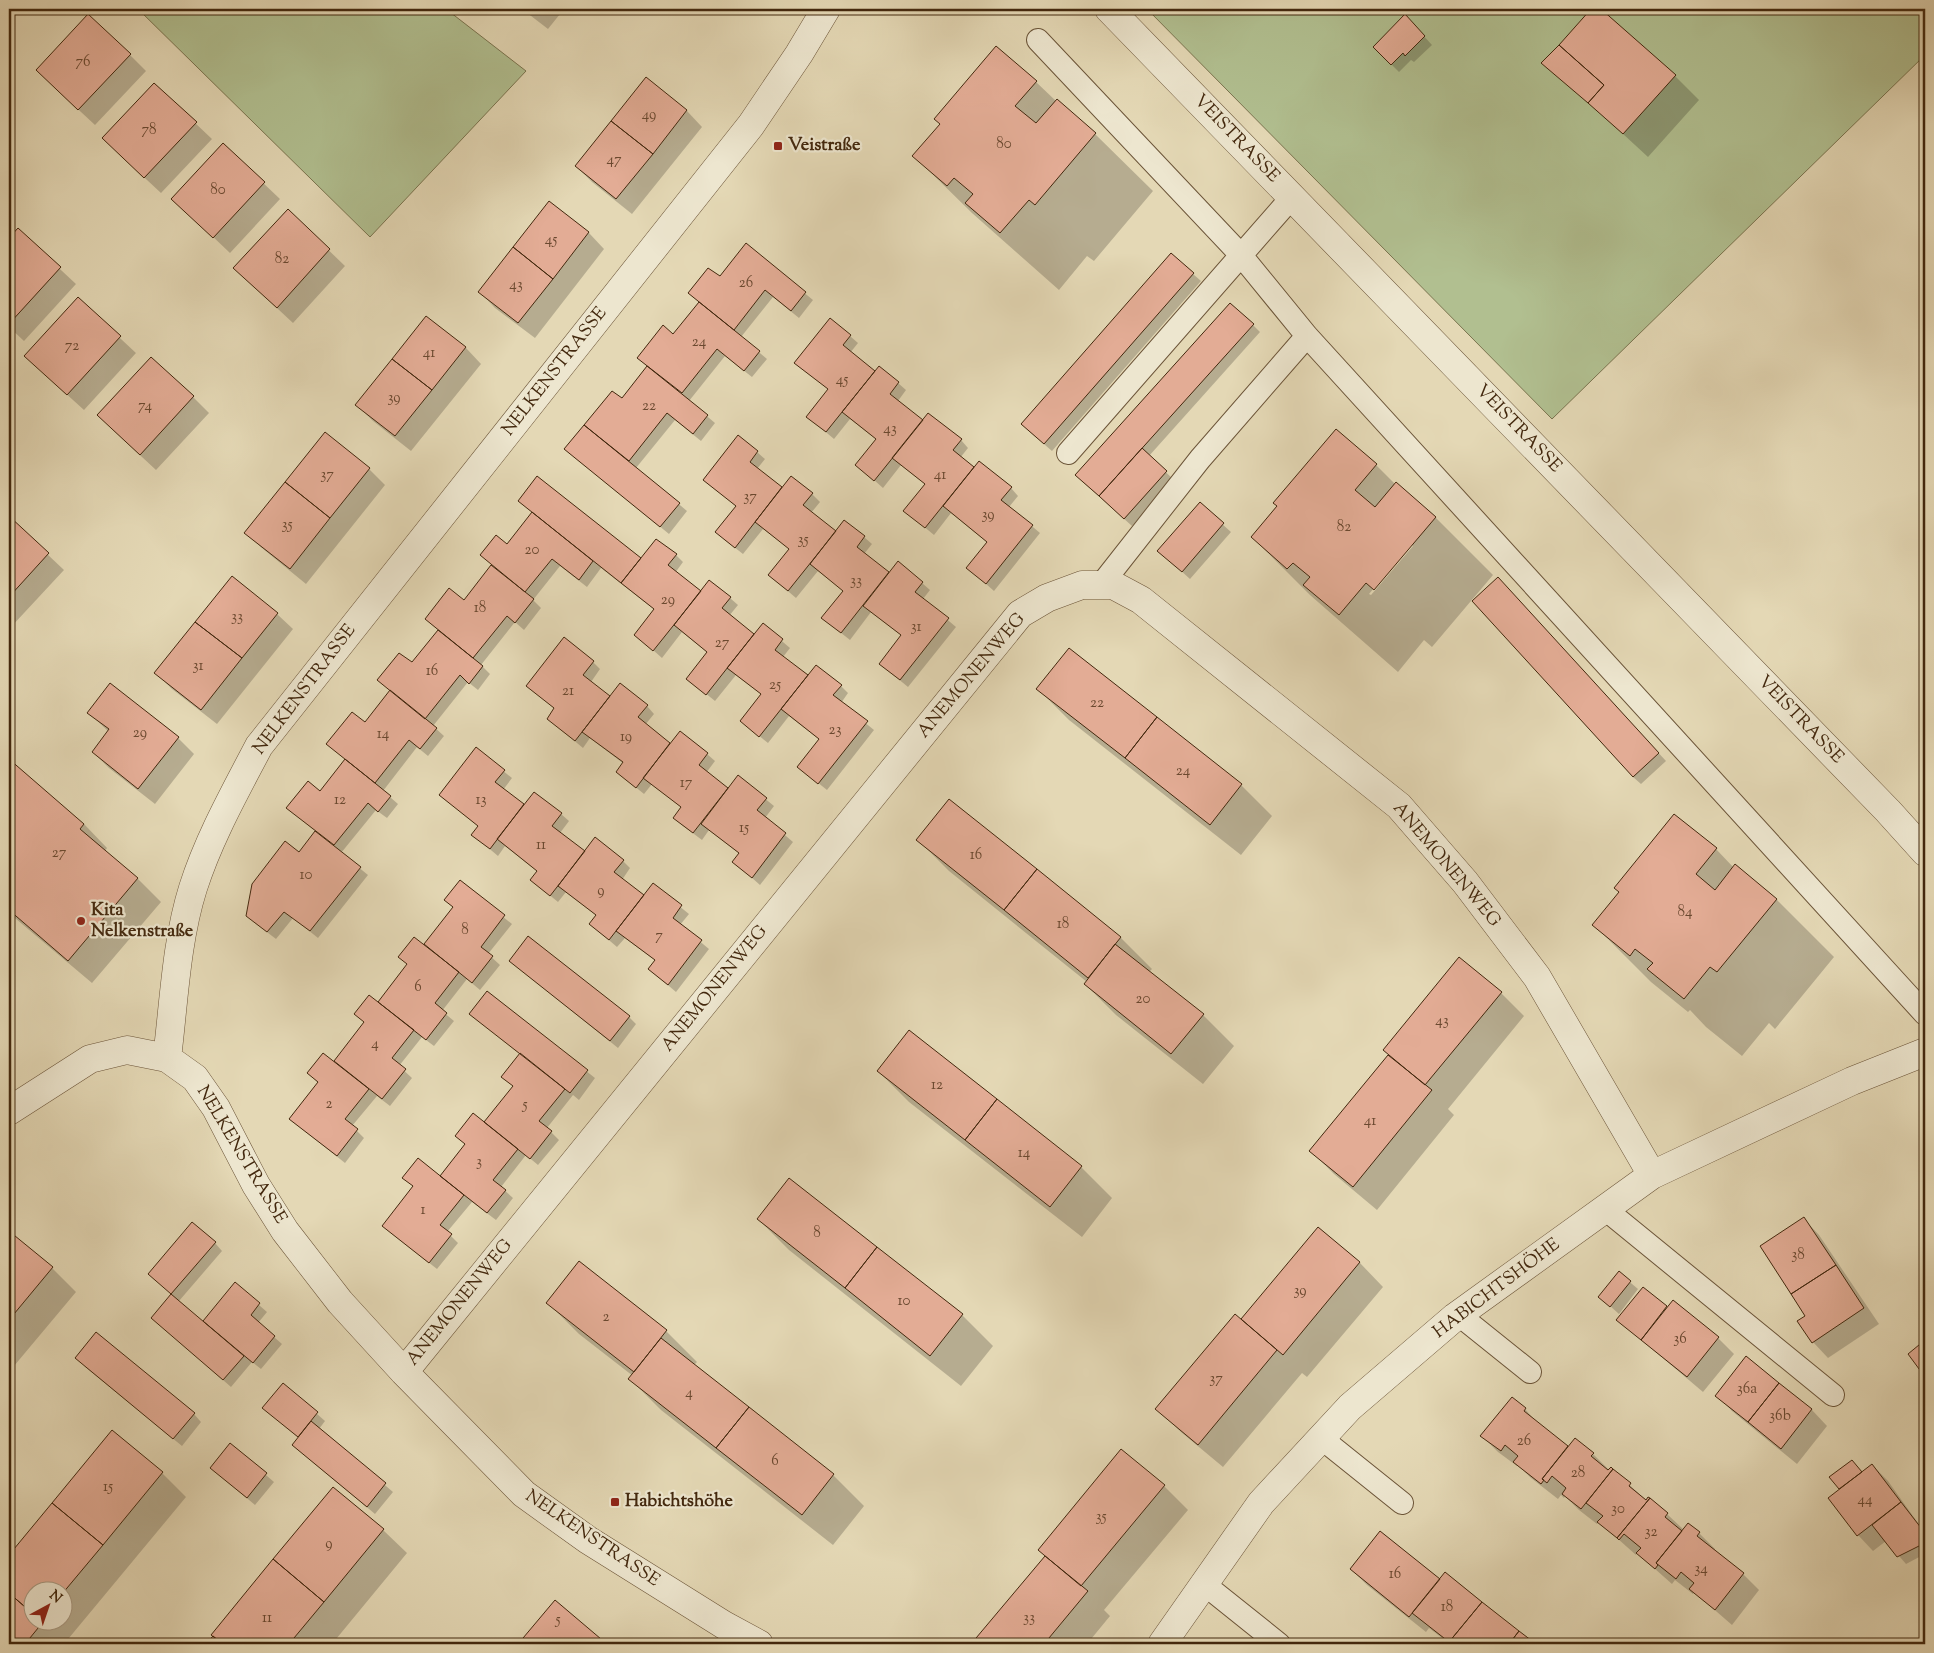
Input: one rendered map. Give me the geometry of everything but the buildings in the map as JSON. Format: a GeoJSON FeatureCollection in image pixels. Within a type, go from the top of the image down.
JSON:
{"type":"FeatureCollection","features":[{"type":"Feature","properties":{"kind":"street","name":"NELKENSTRASSE"},"geometry":{"type":"LineString","coordinates":[[759,1644],[724,1625],[588,1540],[524,1494],[404,1372],[340,1302],[286,1231],[256,1185],[216,1108],[195,1078],[168,1058],[181,941],[193,888],[219,822],[259,746],[751,125],[799,54],[826,9]]}},
{"type":"Feature","properties":{"kind":"street","name":"VEISTRASSE"},"geometry":{"type":"LineString","coordinates":[[1109,9],[1881,803],[1925,852]]}},
{"type":"Feature","properties":{"kind":"street","name":"ANEMONENWEG"},"geometry":{"type":"LineString","coordinates":[[404,1372],[1020,614],[1047,598],[1082,586],[1113,585],[1141,600],[1399,806],[1466,882],[1537,977],[1652,1174]]}},
{"type":"Feature","properties":{"kind":"street"},"geometry":{"type":"LineString","coordinates":[[9,1111],[90,1059],[128,1050],[168,1058]]}},
{"type":"Feature","properties":{"kind":"street","name":"HABICHTSHÖHE"},"geometry":{"type":"LineString","coordinates":[[1162,1644],[1261,1503],[1350,1408],[1459,1315],[1652,1174],[1852,1081],[1925,1052]]}},
{"type":"Feature","properties":{"kind":"lane"},"geometry":{"type":"LineString","coordinates":[[1038,40],[1240,254],[1307,336],[1925,1014]]}},
{"type":"Feature","properties":{"kind":"lane"},"geometry":{"type":"LineString","coordinates":[[1068,453],[1240,254],[1292,197]]}},
{"type":"Feature","properties":{"kind":"lane"},"geometry":{"type":"LineString","coordinates":[[1102,585],[1200,459],[1307,336]]}},
{"type":"Feature","properties":{"kind":"lane"},"geometry":{"type":"LineString","coordinates":[[1605,1209],[1833,1395]]}},
{"type":"Feature","properties":{"kind":"lane"},"geometry":{"type":"LineString","coordinates":[[1459,1315],[1530,1372]]}},
{"type":"Feature","properties":{"kind":"lane"},"geometry":{"type":"LineString","coordinates":[[1321,1438],[1402,1503]]}},
{"type":"Feature","properties":{"kind":"lane"},"geometry":{"type":"LineString","coordinates":[[1204,1584],[1279,1644]]}},
{"type":"Feature","properties":{"kind":"green space"},"geometry":{"type":"Polygon","coordinates":[[[138,9],[446,9],[526,71],[370,237],[138,9]]]}},
{"type":"Feature","properties":{"kind":"green space"},"geometry":{"type":"Polygon","coordinates":[[[1147,9],[1925,9],[1925,55],[1552,419],[1147,9]]]}},
{"type":"Feature","properties":{"kind":"place","name":"Veistraße"},"geometry":{"type":"Point","coordinates":[778,146]}},
{"type":"Feature","properties":{"kind":"place","name":"Kita Nelkenstraße"},"geometry":{"type":"Point","coordinates":[81,921]}},
{"type":"Feature","properties":{"kind":"place","name":"Habichtshöhe"},"geometry":{"type":"Point","coordinates":[615,1502]}}]}
